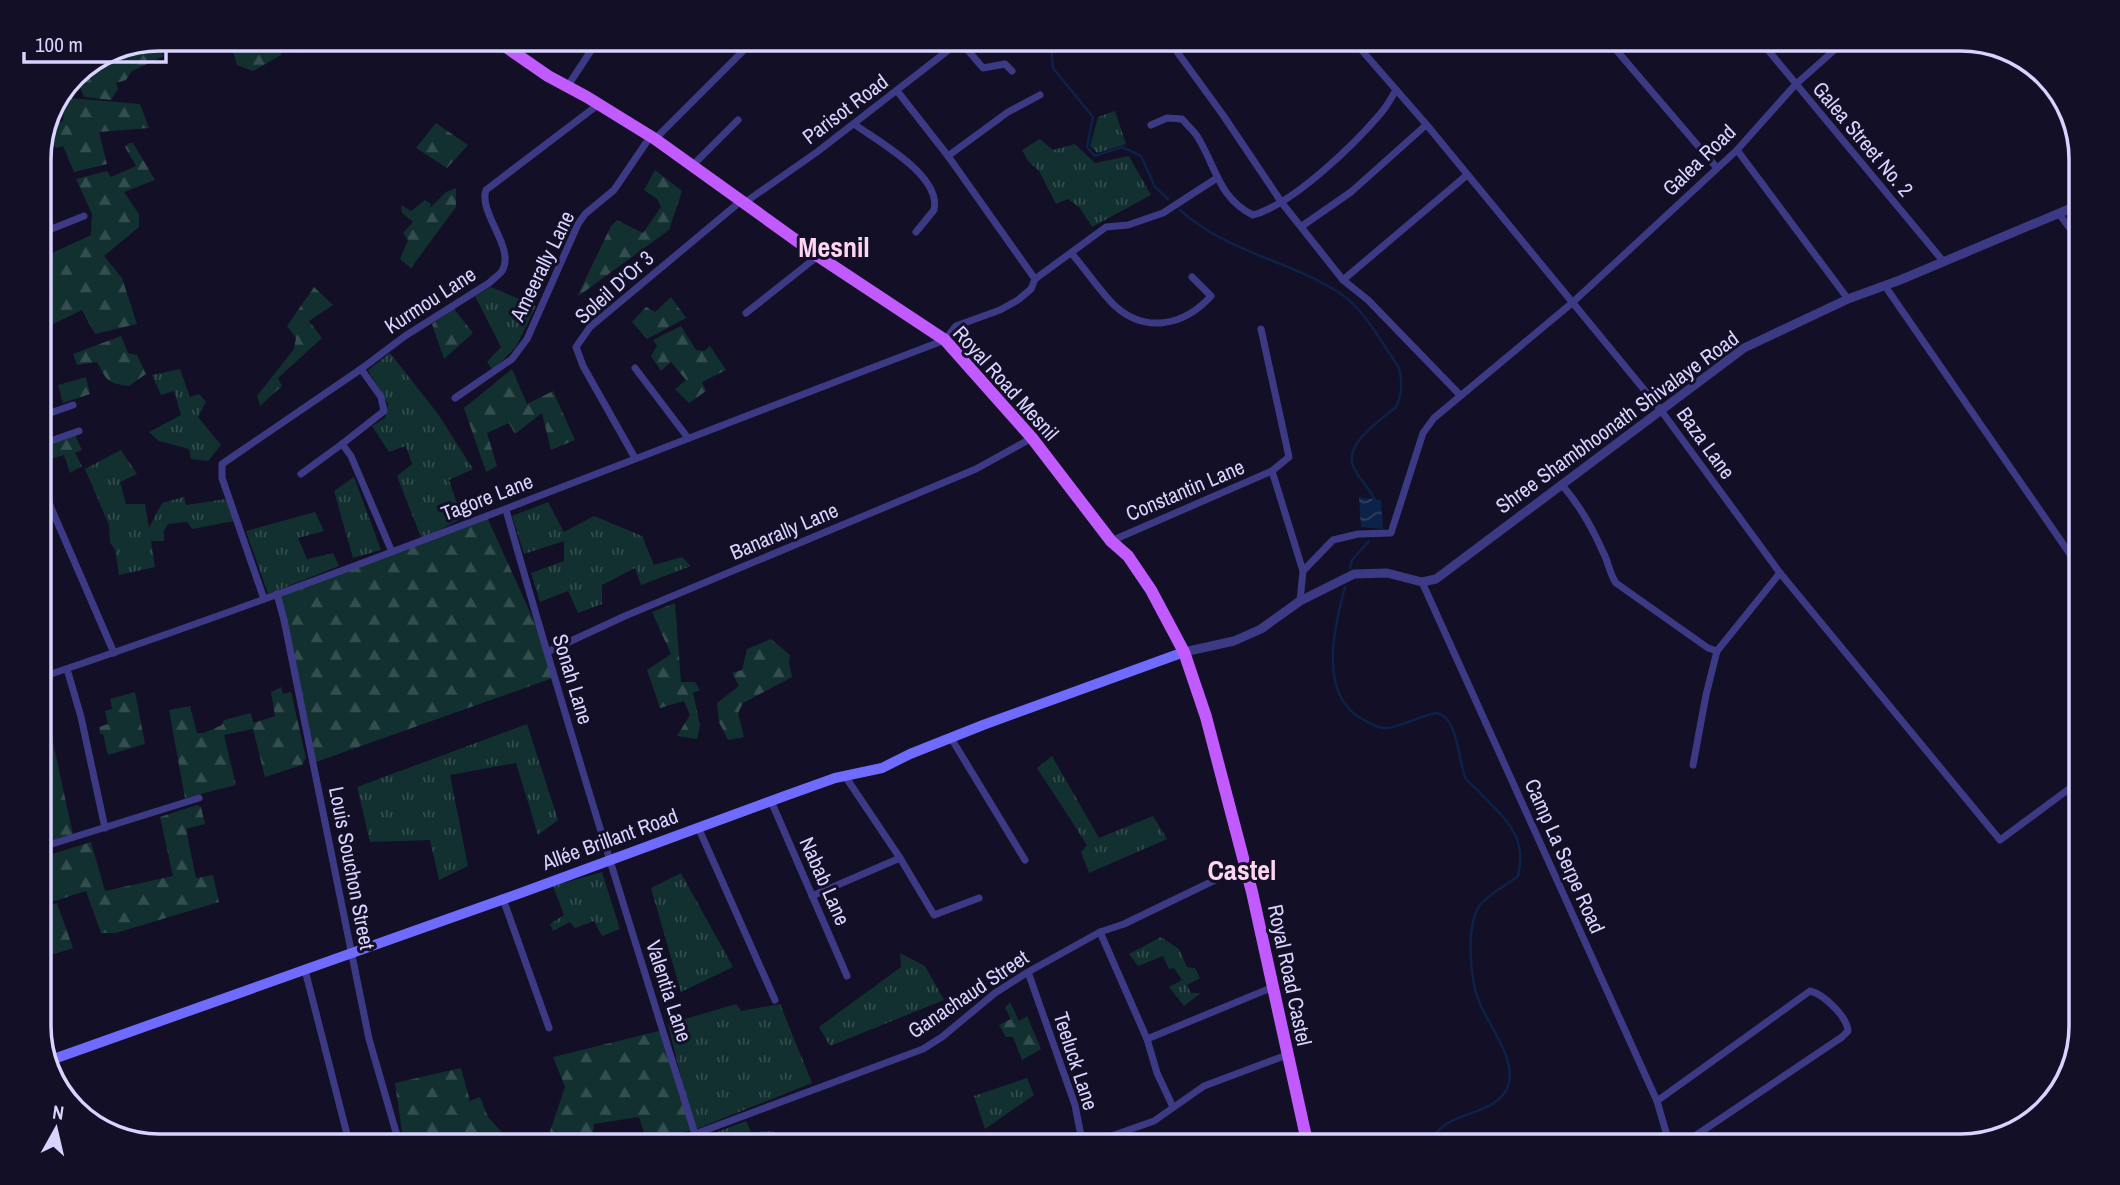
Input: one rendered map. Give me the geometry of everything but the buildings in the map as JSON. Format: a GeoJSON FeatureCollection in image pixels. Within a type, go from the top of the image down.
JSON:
{"type":"FeatureCollection","features":[{"type":"Feature","properties":{"kind":"main road","name":"Royal Road Mesnil"},"geometry":{"type":"LineString","coordinates":[[513,51],[652,138],[818,256],[945,340],[1032,438],[1111,541],[1128,555],[1184,652]]}},
{"type":"Feature","properties":{"kind":"main road","name":"Allée Brillant Road"},"geometry":{"type":"LineString","coordinates":[[56,1058],[771,801],[845,776],[882,768],[951,738],[1184,652]]}},
{"type":"Feature","properties":{"kind":"main road","name":"Royal Road Castel"},"geometry":{"type":"LineString","coordinates":[[1184,652],[1206,717],[1244,866],[1305,1134]]}},
{"type":"Feature","properties":{"kind":"street"},"geometry":{"type":"LineString","coordinates":[[567,87],[591,51]]}},
{"type":"Feature","properties":{"kind":"street","name":"Ameerally Lane"},"geometry":{"type":"LineString","coordinates":[[455,398],[512,359],[527,339],[578,224],[585,214],[614,190],[652,138],[742,51]]}},
{"type":"Feature","properties":{"kind":"street","name":"Parisot Road"},"geometry":{"type":"LineString","coordinates":[[742,202],[817,152],[948,51]]}},
{"type":"Feature","properties":{"kind":"street"},"geometry":{"type":"LineString","coordinates":[[970,51],[983,68],[1005,64],[1012,71]]}},
{"type":"Feature","properties":{"kind":"street"},"geometry":{"type":"LineString","coordinates":[[1176,51],[1282,202],[1343,280],[1368,300],[1460,395]]}},
{"type":"Feature","properties":{"kind":"street","name":"Baza Lane"},"geometry":{"type":"LineString","coordinates":[[1362,51],[1660,409],[1780,573],[2000,840],[2069,789]]}},
{"type":"Feature","properties":{"kind":"street"},"geometry":{"type":"LineString","coordinates":[[1617,51],[1717,168]]}},
{"type":"Feature","properties":{"kind":"street","name":"Galea Street No. 2"},"geometry":{"type":"LineString","coordinates":[[1768,51],[1943,261]]}},
{"type":"Feature","properties":{"kind":"street","name":"Galea Road"},"geometry":{"type":"LineString","coordinates":[[1303,571],[1333,540],[1358,534],[1389,534],[1423,433],[1434,418],[1572,303],[1737,150],[1795,85],[1833,51]]}},
{"type":"Feature","properties":{"kind":"street"},"geometry":{"type":"LineString","coordinates":[[1151,125],[1167,118],[1182,119],[1197,136],[1217,178],[1238,208],[1253,215],[1266,212],[1282,202],[1360,135],[1383,111],[1396,90]]}},
{"type":"Feature","properties":{"kind":"street"},"geometry":{"type":"LineString","coordinates":[[898,92],[948,156],[1035,279]]}},
{"type":"Feature","properties":{"kind":"street"},"geometry":{"type":"LineString","coordinates":[[948,156],[1008,112],[1040,95]]}},
{"type":"Feature","properties":{"kind":"street","name":"Kurmou Lane"},"geometry":{"type":"LineString","coordinates":[[264,599],[222,478],[222,464],[502,272],[506,262],[496,227],[486,209],[483,196],[486,190],[599,104]]}},
{"type":"Feature","properties":{"kind":"street"},"geometry":{"type":"LineString","coordinates":[[692,167],[738,120]]}},
{"type":"Feature","properties":{"kind":"street"},"geometry":{"type":"LineString","coordinates":[[854,124],[914,167],[933,191],[934,211],[916,232]]}},
{"type":"Feature","properties":{"kind":"street"},"geometry":{"type":"LineString","coordinates":[[1302,226],[1350,192],[1426,125]]}},
{"type":"Feature","properties":{"kind":"street"},"geometry":{"type":"LineString","coordinates":[[1737,150],[1848,299]]}},
{"type":"Feature","properties":{"kind":"street"},"geometry":{"type":"LineString","coordinates":[[1343,280],[1467,175]]}},
{"type":"Feature","properties":{"kind":"street","name":"Tagore Lane"},"geometry":{"type":"LineString","coordinates":[[51,674],[506,510],[945,340],[956,326],[1000,310],[1017,300],[1031,289],[1035,279],[1106,227],[1128,225],[1163,213],[1217,178]]}},
{"type":"Feature","properties":{"kind":"street","name":"Soleil D'Or 3"},"geometry":{"type":"LineString","coordinates":[[635,458],[583,366],[576,347],[590,327],[742,202]]}},
{"type":"Feature","properties":{"kind":"street","name":"Shree Shambhoonath Shivalaye Road"},"geometry":{"type":"LineString","coordinates":[[1422,582],[1443,575],[1560,484],[1744,348],[1848,299],[2069,209]]}},
{"type":"Feature","properties":{"kind":"street"},"geometry":{"type":"LineString","coordinates":[[2059,214],[2069,227]]}},
{"type":"Feature","properties":{"kind":"street"},"geometry":{"type":"LineString","coordinates":[[51,229],[84,216]]}},
{"type":"Feature","properties":{"kind":"street"},"geometry":{"type":"LineString","coordinates":[[1072,254],[1114,305],[1131,318],[1157,325],[1180,321],[1202,306],[1211,296],[1192,277]]}},
{"type":"Feature","properties":{"kind":"street"},"geometry":{"type":"LineString","coordinates":[[746,313],[818,256]]}},
{"type":"Feature","properties":{"kind":"street"},"geometry":{"type":"LineString","coordinates":[[1885,286],[2069,553]]}},
{"type":"Feature","properties":{"kind":"street"},"geometry":{"type":"LineString","coordinates":[[1261,329],[1289,457],[1272,471],[1303,571],[1300,601]]}},
{"type":"Feature","properties":{"kind":"street"},"geometry":{"type":"LineString","coordinates":[[635,368],[688,438]]}},
{"type":"Feature","properties":{"kind":"street"},"geometry":{"type":"LineString","coordinates":[[301,474],[384,411],[381,397],[361,369]]}},
{"type":"Feature","properties":{"kind":"street"},"geometry":{"type":"LineString","coordinates":[[51,413],[73,405]]}},
{"type":"Feature","properties":{"kind":"street"},"geometry":{"type":"LineString","coordinates":[[51,441],[79,431]]}},
{"type":"Feature","properties":{"kind":"street","name":"Banarally Lane"},"geometry":{"type":"LineString","coordinates":[[547,652],[625,616],[976,469],[1032,438]]}},
{"type":"Feature","properties":{"kind":"street"},"geometry":{"type":"LineString","coordinates":[[342,444],[351,456],[391,552]]}},
{"type":"Feature","properties":{"kind":"street","name":"Constantin Lane"},"geometry":{"type":"LineString","coordinates":[[1111,541],[1272,471]]}},
{"type":"Feature","properties":{"kind":"street"},"geometry":{"type":"LineString","coordinates":[[1560,484],[1576,500],[1605,555],[1610,574],[1616,583],[1708,648],[1717,650]]}},
{"type":"Feature","properties":{"kind":"street"},"geometry":{"type":"LineString","coordinates":[[51,508],[114,653]]}},
{"type":"Feature","properties":{"kind":"street","name":"Sonah Lane"},"geometry":{"type":"LineString","coordinates":[[506,510],[610,861]]}},
{"type":"Feature","properties":{"kind":"street"},"geometry":{"type":"LineString","coordinates":[[1184,652],[1234,641],[1261,629],[1300,601],[1354,575],[1387,573],[1422,582]]}},
{"type":"Feature","properties":{"kind":"street"},"geometry":{"type":"LineString","coordinates":[[1693,765],[1717,650],[1780,573]]}},
{"type":"Feature","properties":{"kind":"street","name":"Camp La Serpe Road"},"geometry":{"type":"LineString","coordinates":[[1422,582],[1657,1101],[1667,1134]]}},
{"type":"Feature","properties":{"kind":"street","name":"Louis Souchon Street"},"geometry":{"type":"LineString","coordinates":[[277,594],[369,1039],[397,1134]]}},
{"type":"Feature","properties":{"kind":"street"},"geometry":{"type":"LineString","coordinates":[[67,669],[81,717],[105,828]]}},
{"type":"Feature","properties":{"kind":"street"},"geometry":{"type":"LineString","coordinates":[[951,738],[1025,860]]}},
{"type":"Feature","properties":{"kind":"street"},"geometry":{"type":"LineString","coordinates":[[845,776],[900,858],[934,915],[979,898]]}},
{"type":"Feature","properties":{"kind":"street"},"geometry":{"type":"LineString","coordinates":[[51,844],[199,798]]}},
{"type":"Feature","properties":{"kind":"street","name":"Nabab Lane"},"geometry":{"type":"LineString","coordinates":[[771,801],[847,976]]}},
{"type":"Feature","properties":{"kind":"street"},"geometry":{"type":"LineString","coordinates":[[698,827],[775,1000]]}},
{"type":"Feature","properties":{"kind":"street"},"geometry":{"type":"LineString","coordinates":[[812,895],[900,858]]}},
{"type":"Feature","properties":{"kind":"street","name":"Valentia Lane"},"geometry":{"type":"LineString","coordinates":[[610,861],[695,1134]]}},
{"type":"Feature","properties":{"kind":"street","name":"Ganachaud Street"},"geometry":{"type":"LineString","coordinates":[[695,1134],[923,1049],[942,1037],[995,993],[1028,972],[1100,932],[1124,924],[1244,866]]}},
{"type":"Feature","properties":{"kind":"street"},"geometry":{"type":"LineString","coordinates":[[503,899],[549,1028]]}},
{"type":"Feature","properties":{"kind":"street"},"geometry":{"type":"LineString","coordinates":[[1100,932],[1147,1039],[1157,1073],[1173,1107]]}},
{"type":"Feature","properties":{"kind":"street"},"geometry":{"type":"LineString","coordinates":[[305,970],[347,1134]]}},
{"type":"Feature","properties":{"kind":"street","name":"Teeluck Lane"},"geometry":{"type":"LineString","coordinates":[[1028,972],[1075,1105],[1081,1134]]}},
{"type":"Feature","properties":{"kind":"street"},"geometry":{"type":"LineString","coordinates":[[1147,1039],[1271,988]]}},
{"type":"Feature","properties":{"kind":"street"},"geometry":{"type":"LineString","coordinates":[[1657,1101],[1810,991],[1820,995],[1846,1021],[1848,1031],[1842,1037],[1698,1134]]}},
{"type":"Feature","properties":{"kind":"street","name":"Teeluck Lane"},"geometry":{"type":"LineString","coordinates":[[1117,1134],[1154,1121],[1204,1086],[1287,1055]]}},
{"type":"Feature","properties":{"kind":"green space"},"geometry":{"type":"Polygon","coordinates":[[[160,51],[164,56],[132,71],[126,80],[116,83],[118,89],[111,100],[84,97],[80,86],[105,65],[145,52],[160,51]]]}},
{"type":"Feature","properties":{"kind":"green space"},"geometry":{"type":"Polygon","coordinates":[[[233,51],[281,51],[281,55],[253,71],[237,65],[233,51]]]}},
{"type":"Feature","properties":{"kind":"green space"},"geometry":{"type":"Polygon","coordinates":[[[70,98],[140,104],[149,128],[99,132],[107,164],[74,172],[63,146],[56,148],[52,143],[57,123],[63,121],[64,109],[70,98]]]}},
{"type":"Feature","properties":{"kind":"green space"},"geometry":{"type":"Polygon","coordinates":[[[1115,111],[1126,144],[1097,153],[1090,146],[1098,117],[1115,111]]]}},
{"type":"Feature","properties":{"kind":"green space"},"geometry":{"type":"Polygon","coordinates":[[[436,123],[468,145],[447,168],[416,148],[436,123]]]}},
{"type":"Feature","properties":{"kind":"green space"},"geometry":{"type":"Polygon","coordinates":[[[1040,139],[1053,150],[1075,144],[1095,163],[1129,156],[1151,195],[1092,227],[1080,208],[1068,199],[1056,204],[1039,171],[1028,161],[1022,150],[1040,139]]]}},
{"type":"Feature","properties":{"kind":"green space"},"geometry":{"type":"Polygon","coordinates":[[[133,143],[155,180],[124,192],[139,214],[139,227],[104,256],[122,278],[137,324],[95,334],[82,310],[51,325],[51,253],[91,235],[92,214],[76,179],[107,171],[111,177],[136,166],[125,147],[133,143]]]}},
{"type":"Feature","properties":{"kind":"green space"},"geometry":{"type":"Polygon","coordinates":[[[655,170],[682,191],[669,230],[577,297],[611,226],[617,220],[643,233],[661,207],[657,199],[644,190],[655,170]]]}},
{"type":"Feature","properties":{"kind":"green space"},"geometry":{"type":"Polygon","coordinates":[[[456,188],[456,207],[411,268],[400,259],[408,240],[403,233],[413,222],[402,213],[401,205],[411,211],[425,200],[431,204],[430,208],[446,192],[456,188]]]}},
{"type":"Feature","properties":{"kind":"green space"},"geometry":{"type":"Polygon","coordinates":[[[314,287],[333,305],[309,321],[322,338],[278,378],[282,386],[260,406],[257,396],[294,349],[296,338],[287,326],[314,287]]]}},
{"type":"Feature","properties":{"kind":"green space"},"geometry":{"type":"Polygon","coordinates":[[[491,287],[536,306],[516,347],[493,370],[487,362],[501,347],[475,296],[491,287]]]}},
{"type":"Feature","properties":{"kind":"green space"},"geometry":{"type":"Polygon","coordinates":[[[671,297],[686,318],[647,339],[632,322],[646,307],[655,312],[671,297]]]}},
{"type":"Feature","properties":{"kind":"green space"},"geometry":{"type":"Polygon","coordinates":[[[454,309],[473,333],[444,359],[432,324],[454,309]]]}},
{"type":"Feature","properties":{"kind":"green space"},"geometry":{"type":"Polygon","coordinates":[[[681,326],[696,350],[704,351],[710,346],[726,370],[702,382],[706,391],[689,403],[675,389],[686,380],[671,362],[661,371],[651,356],[657,346],[653,340],[681,326]]]}},
{"type":"Feature","properties":{"kind":"green space"},"geometry":{"type":"Polygon","coordinates":[[[121,336],[128,353],[137,355],[146,374],[129,386],[109,380],[97,362],[77,365],[73,354],[121,336]]]}},
{"type":"Feature","properties":{"kind":"green space"},"geometry":{"type":"Polygon","coordinates":[[[390,353],[438,414],[473,469],[449,480],[462,518],[422,540],[397,476],[412,464],[406,446],[389,452],[372,426],[385,418],[388,404],[368,370],[390,353]]]}},
{"type":"Feature","properties":{"kind":"green space"},"geometry":{"type":"Polygon","coordinates":[[[180,369],[190,397],[199,394],[206,402],[198,417],[221,445],[208,461],[191,459],[189,449],[159,441],[149,432],[181,415],[174,391],[161,395],[152,375],[180,369]]]}},
{"type":"Feature","properties":{"kind":"green space"},"geometry":{"type":"Polygon","coordinates":[[[512,369],[527,404],[553,391],[575,440],[551,450],[542,413],[515,434],[509,423],[487,433],[497,466],[486,472],[464,408],[512,369]]]}},
{"type":"Feature","properties":{"kind":"green space"},"geometry":{"type":"Polygon","coordinates":[[[86,377],[90,394],[63,403],[58,385],[86,377]]]}},
{"type":"Feature","properties":{"kind":"green space"},"geometry":{"type":"Polygon","coordinates":[[[75,435],[82,450],[75,453],[82,466],[70,473],[64,455],[51,459],[51,443],[75,435]]]}},
{"type":"Feature","properties":{"kind":"green space"},"geometry":{"type":"Polygon","coordinates":[[[121,450],[137,474],[120,482],[126,504],[145,504],[149,528],[162,503],[184,497],[186,505],[226,499],[234,521],[192,529],[187,522],[168,524],[164,531],[164,541],[151,541],[155,567],[119,575],[115,549],[110,543],[109,525],[85,469],[121,450]]]}},
{"type":"Feature","properties":{"kind":"green space"},"geometry":{"type":"Polygon","coordinates":[[[354,477],[381,550],[353,558],[334,491],[354,477]]]}},
{"type":"Feature","properties":{"kind":"green space"},"geometry":{"type":"Polygon","coordinates":[[[548,502],[564,532],[594,516],[642,536],[654,565],[682,557],[691,566],[641,585],[635,568],[602,585],[602,604],[578,613],[568,591],[540,602],[531,573],[564,561],[564,541],[524,554],[512,516],[548,502]]]}},
{"type":"Feature","properties":{"kind":"green space"},"geometry":{"type":"Polygon","coordinates":[[[315,512],[324,531],[298,538],[307,559],[333,553],[339,566],[268,594],[246,531],[315,512]]]}},
{"type":"Feature","properties":{"kind":"green space"},"geometry":{"type":"Polygon","coordinates":[[[487,517],[547,650],[553,678],[313,763],[280,593],[487,517]]]}},
{"type":"Feature","properties":{"kind":"green space"},"geometry":{"type":"Polygon","coordinates":[[[675,603],[681,682],[695,682],[700,690],[693,693],[700,725],[697,739],[677,736],[690,715],[684,701],[660,708],[647,670],[671,654],[652,612],[675,603]]]}},
{"type":"Feature","properties":{"kind":"green space"},"geometry":{"type":"Polygon","coordinates":[[[771,639],[790,655],[792,677],[743,703],[738,713],[744,737],[728,740],[719,722],[717,703],[739,686],[732,673],[742,670],[747,649],[771,639]]]}},
{"type":"Feature","properties":{"kind":"green space"},"geometry":{"type":"Polygon","coordinates":[[[281,687],[283,694],[291,692],[306,758],[302,765],[265,777],[253,729],[224,735],[236,785],[185,798],[169,710],[190,706],[197,733],[204,733],[222,725],[224,720],[251,713],[253,723],[275,716],[271,692],[281,687]]]}},
{"type":"Feature","properties":{"kind":"green space"},"geometry":{"type":"Polygon","coordinates":[[[135,692],[145,744],[108,755],[99,727],[108,724],[105,711],[112,709],[110,699],[135,692]]]}},
{"type":"Feature","properties":{"kind":"green space"},"geometry":{"type":"Polygon","coordinates":[[[527,724],[558,820],[538,835],[516,763],[450,775],[468,866],[439,880],[430,840],[370,842],[357,787],[527,724]]]}},
{"type":"Feature","properties":{"kind":"green space"},"geometry":{"type":"Polygon","coordinates":[[[51,733],[74,839],[51,846],[51,733]]]}},
{"type":"Feature","properties":{"kind":"green space"},"geometry":{"type":"Polygon","coordinates":[[[1052,756],[1099,838],[1153,816],[1167,839],[1089,873],[1081,852],[1087,845],[1037,768],[1052,756]]]}},
{"type":"Feature","properties":{"kind":"green space"},"geometry":{"type":"Polygon","coordinates":[[[197,805],[201,807],[205,824],[186,829],[196,878],[213,875],[219,902],[116,933],[101,933],[86,891],[51,902],[51,854],[91,842],[105,891],[173,876],[160,817],[197,805]]]}},
{"type":"Feature","properties":{"kind":"green space"},"geometry":{"type":"Polygon","coordinates":[[[602,872],[620,929],[602,936],[594,921],[575,928],[570,922],[553,931],[550,924],[564,915],[553,886],[602,872]]]}},
{"type":"Feature","properties":{"kind":"green space"},"geometry":{"type":"Polygon","coordinates":[[[681,873],[733,967],[681,992],[651,888],[681,873]]]}},
{"type":"Feature","properties":{"kind":"green space"},"geometry":{"type":"Polygon","coordinates":[[[57,903],[73,948],[51,955],[51,905],[57,903]]]}},
{"type":"Feature","properties":{"kind":"green space"},"geometry":{"type":"Polygon","coordinates":[[[1161,937],[1179,949],[1187,967],[1195,968],[1200,978],[1187,985],[1191,993],[1201,993],[1184,1006],[1169,987],[1182,980],[1174,968],[1169,969],[1163,956],[1138,966],[1129,954],[1161,937]]]}},
{"type":"Feature","properties":{"kind":"green space"},"geometry":{"type":"Polygon","coordinates":[[[900,953],[925,966],[944,1000],[830,1046],[819,1027],[901,967],[900,953]]]}},
{"type":"Feature","properties":{"kind":"green space"},"geometry":{"type":"Polygon","coordinates":[[[1010,1002],[1019,1021],[1027,1016],[1041,1049],[1022,1060],[1013,1037],[1006,1037],[999,1025],[1011,1019],[1005,1008],[1010,1002]]]}},
{"type":"Feature","properties":{"kind":"green space"},"geometry":{"type":"Polygon","coordinates":[[[736,1004],[741,1011],[780,1004],[812,1083],[694,1130],[668,1024],[736,1004]]]}},
{"type":"Feature","properties":{"kind":"green space"},"geometry":{"type":"Polygon","coordinates":[[[663,1030],[694,1130],[673,1134],[644,1134],[639,1117],[594,1124],[593,1134],[549,1134],[565,1087],[553,1057],[663,1030]]]}},
{"type":"Feature","properties":{"kind":"green space"},"geometry":{"type":"Polygon","coordinates":[[[461,1068],[470,1101],[480,1097],[488,1117],[503,1134],[402,1134],[395,1083],[461,1068]]]}},
{"type":"Feature","properties":{"kind":"green space"},"geometry":{"type":"Polygon","coordinates":[[[1027,1078],[1034,1095],[985,1129],[974,1096],[1027,1078]]]}},
{"type":"Feature","properties":{"kind":"green space"},"geometry":{"type":"Polygon","coordinates":[[[746,1121],[751,1132],[774,1131],[775,1134],[712,1134],[746,1121]]]}},
{"type":"Feature","properties":{"kind":"water"},"geometry":{"type":"Polygon","coordinates":[[[1359,497],[1381,500],[1383,529],[1361,527],[1359,497]]]}},
{"type":"Feature","properties":{"kind":"waterway"},"geometry":{"type":"LineString","coordinates":[[1051,51],[1053,68],[1093,117],[1087,147],[1095,156],[1122,147],[1141,156],[1155,187],[1168,199]]}},
{"type":"Feature","properties":{"kind":"waterway"},"geometry":{"type":"LineString","coordinates":[[1180,210],[1218,237],[1300,272],[1341,294],[1358,309],[1379,337],[1400,371],[1400,397],[1396,407],[1359,440],[1352,457],[1355,471],[1376,503]]}},
{"type":"Feature","properties":{"kind":"waterway"},"geometry":{"type":"LineString","coordinates":[[1350,568],[1352,560],[1369,541]]}},
{"type":"Feature","properties":{"kind":"waterway"},"geometry":{"type":"LineString","coordinates":[[1345,587],[1337,621],[1333,659],[1339,694],[1348,708],[1362,719],[1384,728],[1434,713],[1444,717],[1454,732],[1466,779],[1513,830],[1520,850],[1518,876],[1480,905],[1475,914],[1471,939],[1472,968],[1477,994],[1503,1047],[1510,1071],[1509,1082],[1498,1100],[1444,1125],[1437,1134]]}},
{"type":"Feature","properties":{"kind":"district","name":"Mesnil"},"geometry":{"type":"Point","coordinates":[834,247]}},
{"type":"Feature","properties":{"kind":"district","name":"Castel"},"geometry":{"type":"Point","coordinates":[1242,870]}}]}
